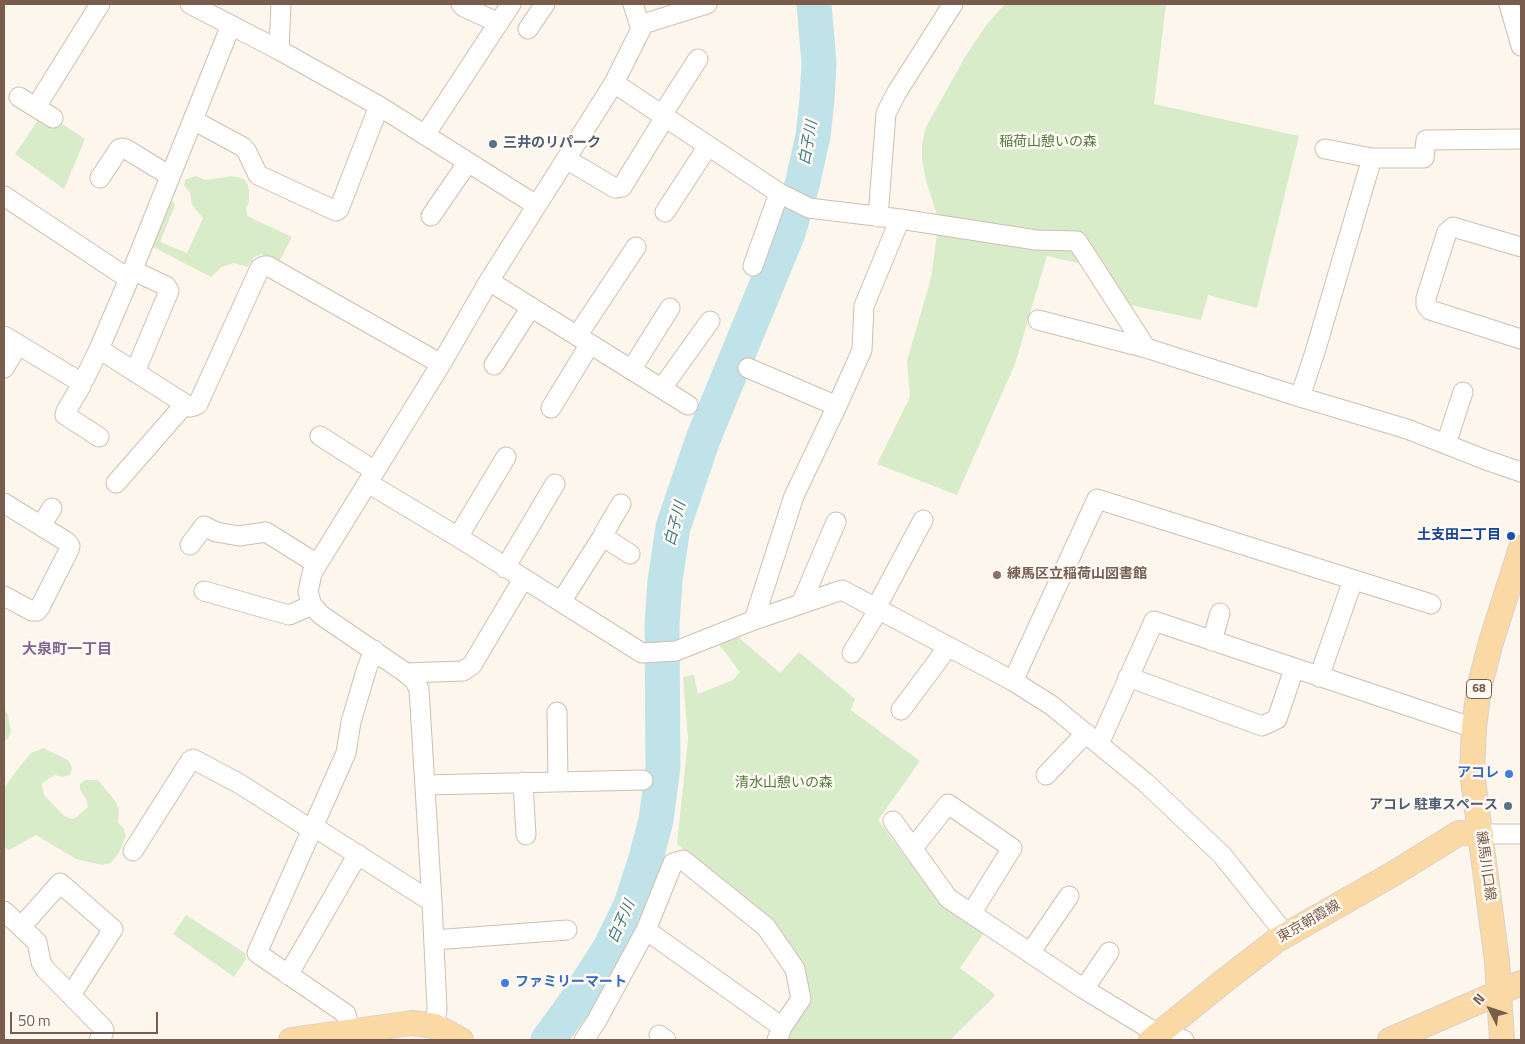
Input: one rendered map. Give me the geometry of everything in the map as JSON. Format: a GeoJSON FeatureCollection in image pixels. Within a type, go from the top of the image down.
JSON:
{"type":"FeatureCollection","features":[{"type":"Feature","properties":{"kind":"main road","name":"練馬川口線"},"geometry":{"type":"LineString","coordinates":[[1502,1040],[1511,987],[1481,834],[1472,772],[1474,728],[1479,688],[1492,642],[1517,578],[1521,548]]}},
{"type":"Feature","properties":{"kind":"main road","name":"東京朝霞線"},"geometry":{"type":"LineString","coordinates":[[1155,1037],[1224,981],[1286,935],[1393,874],[1458,833],[1481,834]]}},
{"type":"Feature","properties":{"kind":"main road"},"geometry":{"type":"LineString","coordinates":[[1390,1040],[1511,987]]}},
{"type":"Feature","properties":{"kind":"main road"},"geometry":{"type":"LineString","coordinates":[[291,1040],[412,1023],[435,1026],[461,1040]]}},
{"type":"Feature","properties":{"kind":"street"},"geometry":{"type":"LineString","coordinates":[[36,108],[100,4]]}},
{"type":"Feature","properties":{"kind":"street"},"geometry":{"type":"LineString","coordinates":[[190,4],[279,50],[379,106],[536,205]]}},
{"type":"Feature","properties":{"kind":"street"},"geometry":{"type":"LineString","coordinates":[[279,50],[281,4]]}},
{"type":"Feature","properties":{"kind":"street"},"geometry":{"type":"LineString","coordinates":[[461,4],[499,23]]}},
{"type":"Feature","properties":{"kind":"street"},"geometry":{"type":"LineString","coordinates":[[425,135],[512,4]]}},
{"type":"Feature","properties":{"kind":"street"},"geometry":{"type":"LineString","coordinates":[[435,1026],[437,1009],[434,940],[419,689],[414,680],[406,673],[321,615],[312,605],[308,592],[312,573],[317,564],[441,364],[489,281],[614,83],[641,29],[633,4]]}},
{"type":"Feature","properties":{"kind":"street"},"geometry":{"type":"LineString","coordinates":[[640,25],[707,4]]}},
{"type":"Feature","properties":{"kind":"street"},"geometry":{"type":"LineString","coordinates":[[878,217],[886,113],[897,92],[953,4]]}},
{"type":"Feature","properties":{"kind":"street"},"geometry":{"type":"LineString","coordinates":[[1509,4],[1521,46]]}},
{"type":"Feature","properties":{"kind":"street"},"geometry":{"type":"LineString","coordinates":[[528,29],[538,6]]}},
{"type":"Feature","properties":{"kind":"street"},"geometry":{"type":"LineString","coordinates":[[81,380],[85,378],[99,349],[194,120],[231,25]]}},
{"type":"Feature","properties":{"kind":"street"},"geometry":{"type":"LineString","coordinates":[[566,159],[615,188],[622,187],[698,59]]}},
{"type":"Feature","properties":{"kind":"street"},"geometry":{"type":"LineString","coordinates":[[614,83],[780,194],[809,208],[900,219],[1036,240],[1077,241],[1146,348]]}},
{"type":"Feature","properties":{"kind":"street"},"geometry":{"type":"LineString","coordinates":[[19,97],[53,118]]}},
{"type":"Feature","properties":{"kind":"street"},"geometry":{"type":"LineString","coordinates":[[194,120],[243,147],[248,152],[258,175],[336,211],[339,209],[379,106]]}},
{"type":"Feature","properties":{"kind":"street"},"geometry":{"type":"LineString","coordinates":[[1325,149],[1372,158],[1424,158],[1426,140],[1521,139]]}},
{"type":"Feature","properties":{"kind":"street"},"geometry":{"type":"LineString","coordinates":[[665,212],[708,146]]}},
{"type":"Feature","properties":{"kind":"street"},"geometry":{"type":"LineString","coordinates":[[100,178],[122,148],[170,176]]}},
{"type":"Feature","properties":{"kind":"street"},"geometry":{"type":"LineString","coordinates":[[1300,397],[1372,158]]}},
{"type":"Feature","properties":{"kind":"street"},"geometry":{"type":"LineString","coordinates":[[432,216],[468,162]]}},
{"type":"Feature","properties":{"kind":"street"},"geometry":{"type":"LineString","coordinates":[[753,266],[780,194]]}},
{"type":"Feature","properties":{"kind":"street"},"geometry":{"type":"LineString","coordinates":[[4,196],[130,274],[166,286],[169,290],[135,372]]}},
{"type":"Feature","properties":{"kind":"street"},"geometry":{"type":"LineString","coordinates":[[754,620],[794,496],[862,350],[864,306],[900,219]]}},
{"type":"Feature","properties":{"kind":"street"},"geometry":{"type":"LineString","coordinates":[[1521,247],[1453,227],[1447,232],[1426,298],[1426,305],[1430,310],[1521,340]]}},
{"type":"Feature","properties":{"kind":"street"},"geometry":{"type":"LineString","coordinates":[[551,408],[584,340],[636,247]]}},
{"type":"Feature","properties":{"kind":"street"},"geometry":{"type":"LineString","coordinates":[[99,349],[185,404],[190,407],[194,406],[198,404],[260,268],[268,266],[441,364]]}},
{"type":"Feature","properties":{"kind":"street"},"geometry":{"type":"LineString","coordinates":[[489,281],[688,405]]}},
{"type":"Feature","properties":{"kind":"street"},"geometry":{"type":"LineString","coordinates":[[494,365],[531,307]]}},
{"type":"Feature","properties":{"kind":"street"},"geometry":{"type":"LineString","coordinates":[[631,370],[670,308]]}},
{"type":"Feature","properties":{"kind":"street"},"geometry":{"type":"LineString","coordinates":[[1038,320],[1146,348],[1392,424],[1521,472]]}},
{"type":"Feature","properties":{"kind":"street"},"geometry":{"type":"LineString","coordinates":[[662,388],[710,321]]}},
{"type":"Feature","properties":{"kind":"street"},"geometry":{"type":"LineString","coordinates":[[4,368],[11,341],[81,380]]}},
{"type":"Feature","properties":{"kind":"street"},"geometry":{"type":"LineString","coordinates":[[748,368],[837,406]]}},
{"type":"Feature","properties":{"kind":"street"},"geometry":{"type":"LineString","coordinates":[[81,380],[81,386],[66,410],[65,415],[99,437]]}},
{"type":"Feature","properties":{"kind":"street"},"geometry":{"type":"LineString","coordinates":[[1446,444],[1463,392]]}},
{"type":"Feature","properties":{"kind":"street"},"geometry":{"type":"LineString","coordinates":[[116,484],[185,404]]}},
{"type":"Feature","properties":{"kind":"street"},"geometry":{"type":"LineString","coordinates":[[320,436],[372,477],[505,568],[642,653],[672,651],[842,590],[1013,681],[1052,705],[1146,783],[1222,854],[1286,935]]}},
{"type":"Feature","properties":{"kind":"street"},"geometry":{"type":"LineString","coordinates":[[458,536],[506,457]]}},
{"type":"Feature","properties":{"kind":"street"},"geometry":{"type":"LineString","coordinates":[[505,568],[555,484]]}},
{"type":"Feature","properties":{"kind":"street"},"geometry":{"type":"LineString","coordinates":[[1013,681],[1097,499],[1431,604]]}},
{"type":"Feature","properties":{"kind":"street"},"geometry":{"type":"LineString","coordinates":[[4,502],[67,542],[70,546],[37,611],[32,612],[4,596]]}},
{"type":"Feature","properties":{"kind":"street"},"geometry":{"type":"LineString","coordinates":[[561,602],[603,538],[621,504]]}},
{"type":"Feature","properties":{"kind":"street"},"geometry":{"type":"LineString","coordinates":[[41,526],[52,508]]}},
{"type":"Feature","properties":{"kind":"street"},"geometry":{"type":"LineString","coordinates":[[852,653],[878,609],[923,520]]}},
{"type":"Feature","properties":{"kind":"street"},"geometry":{"type":"LineString","coordinates":[[802,604],[836,522]]}},
{"type":"Feature","properties":{"kind":"street"},"geometry":{"type":"LineString","coordinates":[[190,545],[204,526],[216,532],[239,536],[266,532],[317,564]]}},
{"type":"Feature","properties":{"kind":"street"},"geometry":{"type":"LineString","coordinates":[[603,538],[630,554]]}},
{"type":"Feature","properties":{"kind":"street"},"geometry":{"type":"LineString","coordinates":[[406,673],[463,671],[472,665],[523,579]]}},
{"type":"Feature","properties":{"kind":"street"},"geometry":{"type":"LineString","coordinates":[[1319,677],[1353,580]]}},
{"type":"Feature","properties":{"kind":"street"},"geometry":{"type":"LineString","coordinates":[[204,591],[289,615],[312,605]]}},
{"type":"Feature","properties":{"kind":"street"},"geometry":{"type":"LineString","coordinates":[[1212,641],[1220,613]]}},
{"type":"Feature","properties":{"kind":"street"},"geometry":{"type":"LineString","coordinates":[[1046,775],[1092,738],[1128,677],[1154,621],[1474,728]]}},
{"type":"Feature","properties":{"kind":"street"},"geometry":{"type":"LineString","coordinates":[[901,710],[948,646]]}},
{"type":"Feature","properties":{"kind":"street"},"geometry":{"type":"LineString","coordinates":[[350,1032],[346,1014],[257,953],[346,753],[351,722],[374,650]]}},
{"type":"Feature","properties":{"kind":"street"},"geometry":{"type":"LineString","coordinates":[[1128,677],[1262,726],[1277,719],[1294,669]]}},
{"type":"Feature","properties":{"kind":"street"},"geometry":{"type":"LineString","coordinates":[[557,712],[558,781]]}},
{"type":"Feature","properties":{"kind":"street"},"geometry":{"type":"LineString","coordinates":[[133,851],[193,759],[240,784],[358,854],[432,902]]}},
{"type":"Feature","properties":{"kind":"street"},"geometry":{"type":"LineString","coordinates":[[425,785],[643,780]]}},
{"type":"Feature","properties":{"kind":"street"},"geometry":{"type":"LineString","coordinates":[[523,782],[526,835]]}},
{"type":"Feature","properties":{"kind":"street"},"geometry":{"type":"LineString","coordinates":[[913,848],[948,804],[1012,848],[971,914]]}},
{"type":"Feature","properties":{"kind":"street"},"geometry":{"type":"LineString","coordinates":[[894,821],[948,898],[1155,1037],[1184,1040]]}},
{"type":"Feature","properties":{"kind":"street"},"geometry":{"type":"LineString","coordinates":[[1481,834],[1521,834]]}},
{"type":"Feature","properties":{"kind":"street"},"geometry":{"type":"LineString","coordinates":[[288,975],[358,854]]}},
{"type":"Feature","properties":{"kind":"street"},"geometry":{"type":"LineString","coordinates":[[584,1040],[596,1022],[646,930],[673,864],[683,860],[766,927],[795,968],[801,999],[780,1034],[646,930]]}},
{"type":"Feature","properties":{"kind":"street"},"geometry":{"type":"LineString","coordinates":[[21,927],[60,883],[113,929],[71,995]]}},
{"type":"Feature","properties":{"kind":"street"},"geometry":{"type":"LineString","coordinates":[[1030,953],[1069,896]]}},
{"type":"Feature","properties":{"kind":"street"},"geometry":{"type":"LineString","coordinates":[[4,911],[37,942],[41,962],[45,970],[104,1030],[99,1040]]}},
{"type":"Feature","properties":{"kind":"street"},"geometry":{"type":"LineString","coordinates":[[434,940],[567,930]]}},
{"type":"Feature","properties":{"kind":"street"},"geometry":{"type":"LineString","coordinates":[[1084,989],[1109,952]]}},
{"type":"Feature","properties":{"kind":"green space","name":"稲荷山憩いの森"},"geometry":{"type":"Polygon","coordinates":[[[1005,4],[1166,4],[1154,104],[1299,136],[1257,308],[1208,295],[1201,320],[1125,304],[1104,269],[1047,256],[1015,364],[957,495],[877,464],[910,397],[907,361],[931,278],[939,221],[926,181],[922,160],[922,144],[926,127],[965,57],[987,24],[1005,4]]]}},
{"type":"Feature","properties":{"kind":"green space"},"geometry":{"type":"Polygon","coordinates":[[[39,119],[52,129],[58,121],[85,139],[64,189],[15,154],[39,119]]]}},
{"type":"Feature","properties":{"kind":"green space"},"geometry":{"type":"Polygon","coordinates":[[[195,176],[206,180],[232,176],[244,179],[249,191],[249,202],[246,208],[247,216],[292,237],[279,262],[261,254],[253,258],[248,267],[233,263],[222,267],[211,277],[149,245],[169,199],[175,205],[160,242],[187,253],[203,218],[192,205],[190,193],[184,185],[185,180],[195,176]]]}},
{"type":"Feature","properties":{"kind":"green space","name":"清水山憩いの森"},"geometry":{"type":"Polygon","coordinates":[[[735,634],[780,673],[799,652],[855,699],[851,710],[920,761],[878,820],[942,906],[984,933],[960,968],[996,995],[950,1040],[784,1040],[801,962],[770,917],[677,844],[688,739],[683,677],[694,675],[698,694],[733,680],[740,672],[716,641],[735,634]]]}},
{"type":"Feature","properties":{"kind":"green space"},"geometry":{"type":"Polygon","coordinates":[[[4,709],[8,715],[11,733],[7,740],[4,740],[4,709]]]}},
{"type":"Feature","properties":{"kind":"green space"},"geometry":{"type":"Polygon","coordinates":[[[43,748],[68,760],[72,768],[70,775],[62,777],[55,775],[42,783],[44,795],[64,816],[72,819],[88,807],[86,799],[80,790],[80,784],[85,780],[98,780],[116,802],[119,810],[118,822],[124,829],[126,836],[119,853],[111,863],[102,865],[76,859],[36,835],[9,850],[4,847],[4,788],[31,753],[43,748]]]}},
{"type":"Feature","properties":{"kind":"green space"},"geometry":{"type":"Polygon","coordinates":[[[186,915],[245,953],[246,959],[234,977],[173,934],[186,915]]]}},
{"type":"Feature","properties":{"kind":"waterway","name":"白子川"},"geometry":{"type":"LineString","coordinates":[[548,1040],[573,1006],[610,948],[631,905],[656,820],[663,767],[662,625],[665,581],[673,527],[703,439],[788,233],[802,185],[813,136],[817,100],[819,63],[814,4]]}},
{"type":"Feature","properties":{"kind":"place","name":"三井のリパーク"},"geometry":{"type":"Point","coordinates":[493,144]}},
{"type":"Feature","properties":{"kind":"place","name":"土支田二丁目"},"geometry":{"type":"Point","coordinates":[1511,536]}},
{"type":"Feature","properties":{"kind":"place","name":"練馬区立稲荷山図書館"},"geometry":{"type":"Point","coordinates":[997,575]}},
{"type":"Feature","properties":{"kind":"place","name":"アコレ"},"geometry":{"type":"Point","coordinates":[1509,774]}},
{"type":"Feature","properties":{"kind":"place","name":"アコレ 駐車スペース"},"geometry":{"type":"Point","coordinates":[1508,806]}},
{"type":"Feature","properties":{"kind":"place","name":"ファミリーマート"},"geometry":{"type":"Point","coordinates":[505,983]}},
{"type":"Feature","properties":{"kind":"district","name":"大泉町一丁目"},"geometry":{"type":"Point","coordinates":[67,650]}}]}
